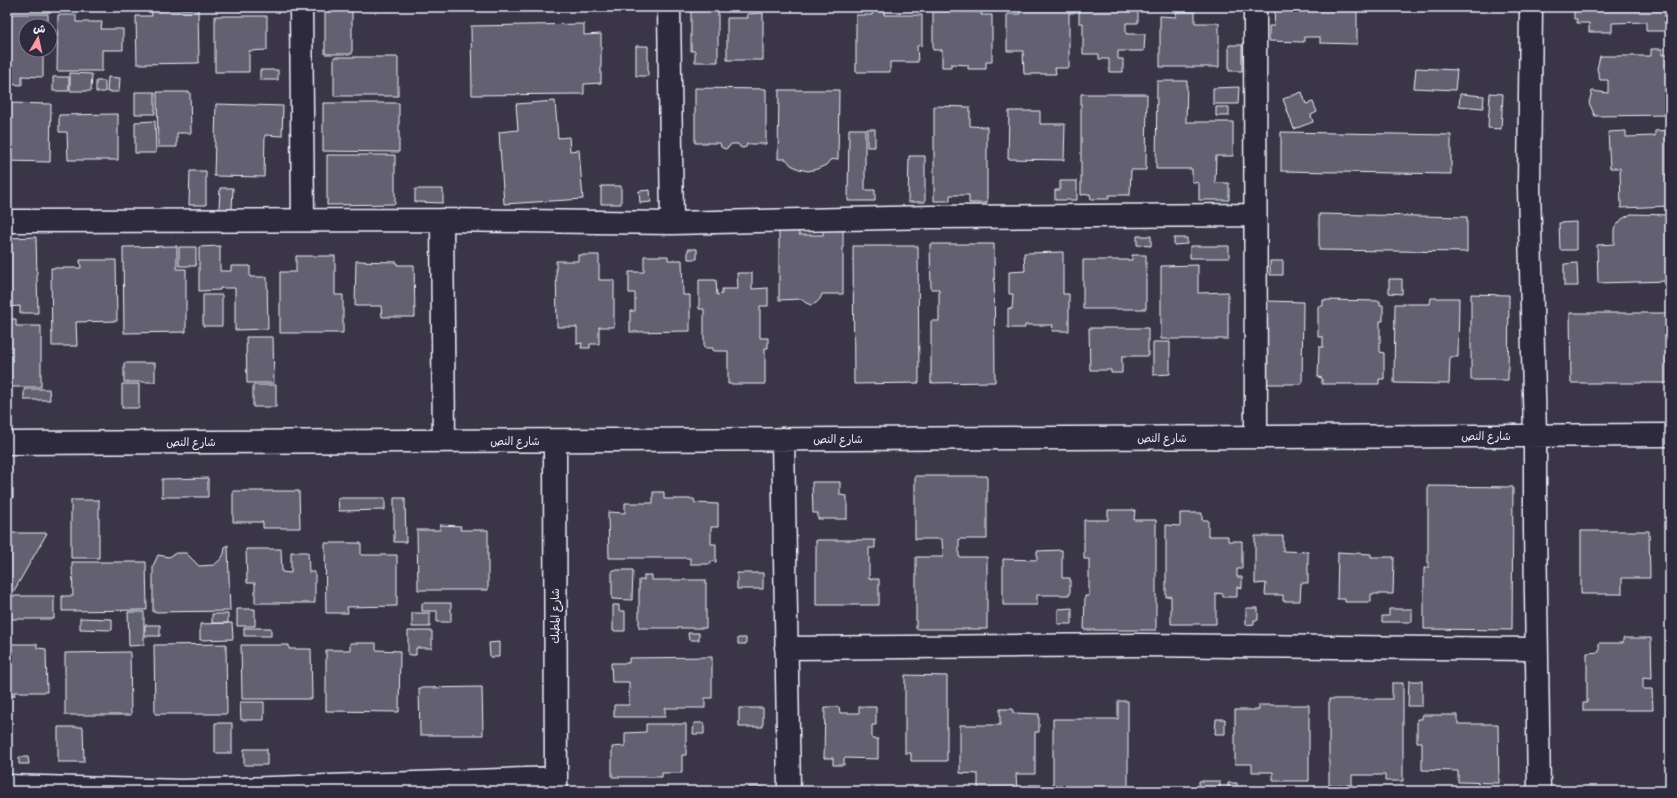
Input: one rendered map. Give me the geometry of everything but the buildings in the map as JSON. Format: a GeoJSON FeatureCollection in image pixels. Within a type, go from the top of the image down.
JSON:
{"type":"FeatureCollection","features":[{"type":"Feature","properties":{"kind":"street"},"geometry":{"type":"LineString","coordinates":[[301,7],[303,220]]}},
{"type":"Feature","properties":{"kind":"street"},"geometry":{"type":"LineString","coordinates":[[669,7],[672,223]]}},
{"type":"Feature","properties":{"kind":"street"},"geometry":{"type":"LineString","coordinates":[[1255,7],[1256,437]]}},
{"type":"Feature","properties":{"kind":"street"},"geometry":{"type":"LineString","coordinates":[[1531,7],[1529,186],[1535,436],[1536,649],[1539,791]]}},
{"type":"Feature","properties":{"kind":"street"},"geometry":{"type":"LineString","coordinates":[[7,221],[442,220],[672,223],[924,217],[1255,214]]}},
{"type":"Feature","properties":{"kind":"street"},"geometry":{"type":"LineString","coordinates":[[442,220],[444,441]]}},
{"type":"Feature","properties":{"kind":"street","name":"شارع النص"},"geometry":{"type":"LineString","coordinates":[[7,444],[1670,435]]}},
{"type":"Feature","properties":{"kind":"street"},"geometry":{"type":"LineString","coordinates":[[783,440],[789,791]]}},
{"type":"Feature","properties":{"kind":"street","name":"شارع المطبك"},"geometry":{"type":"LineString","coordinates":[[555,441],[556,785]]}},
{"type":"Feature","properties":{"kind":"street"},"geometry":{"type":"LineString","coordinates":[[786,648],[1140,645],[1536,649]]}},
{"type":"Feature","properties":{"kind":"street"},"geometry":{"type":"LineString","coordinates":[[7,786],[182,791],[556,785]]}}]}
